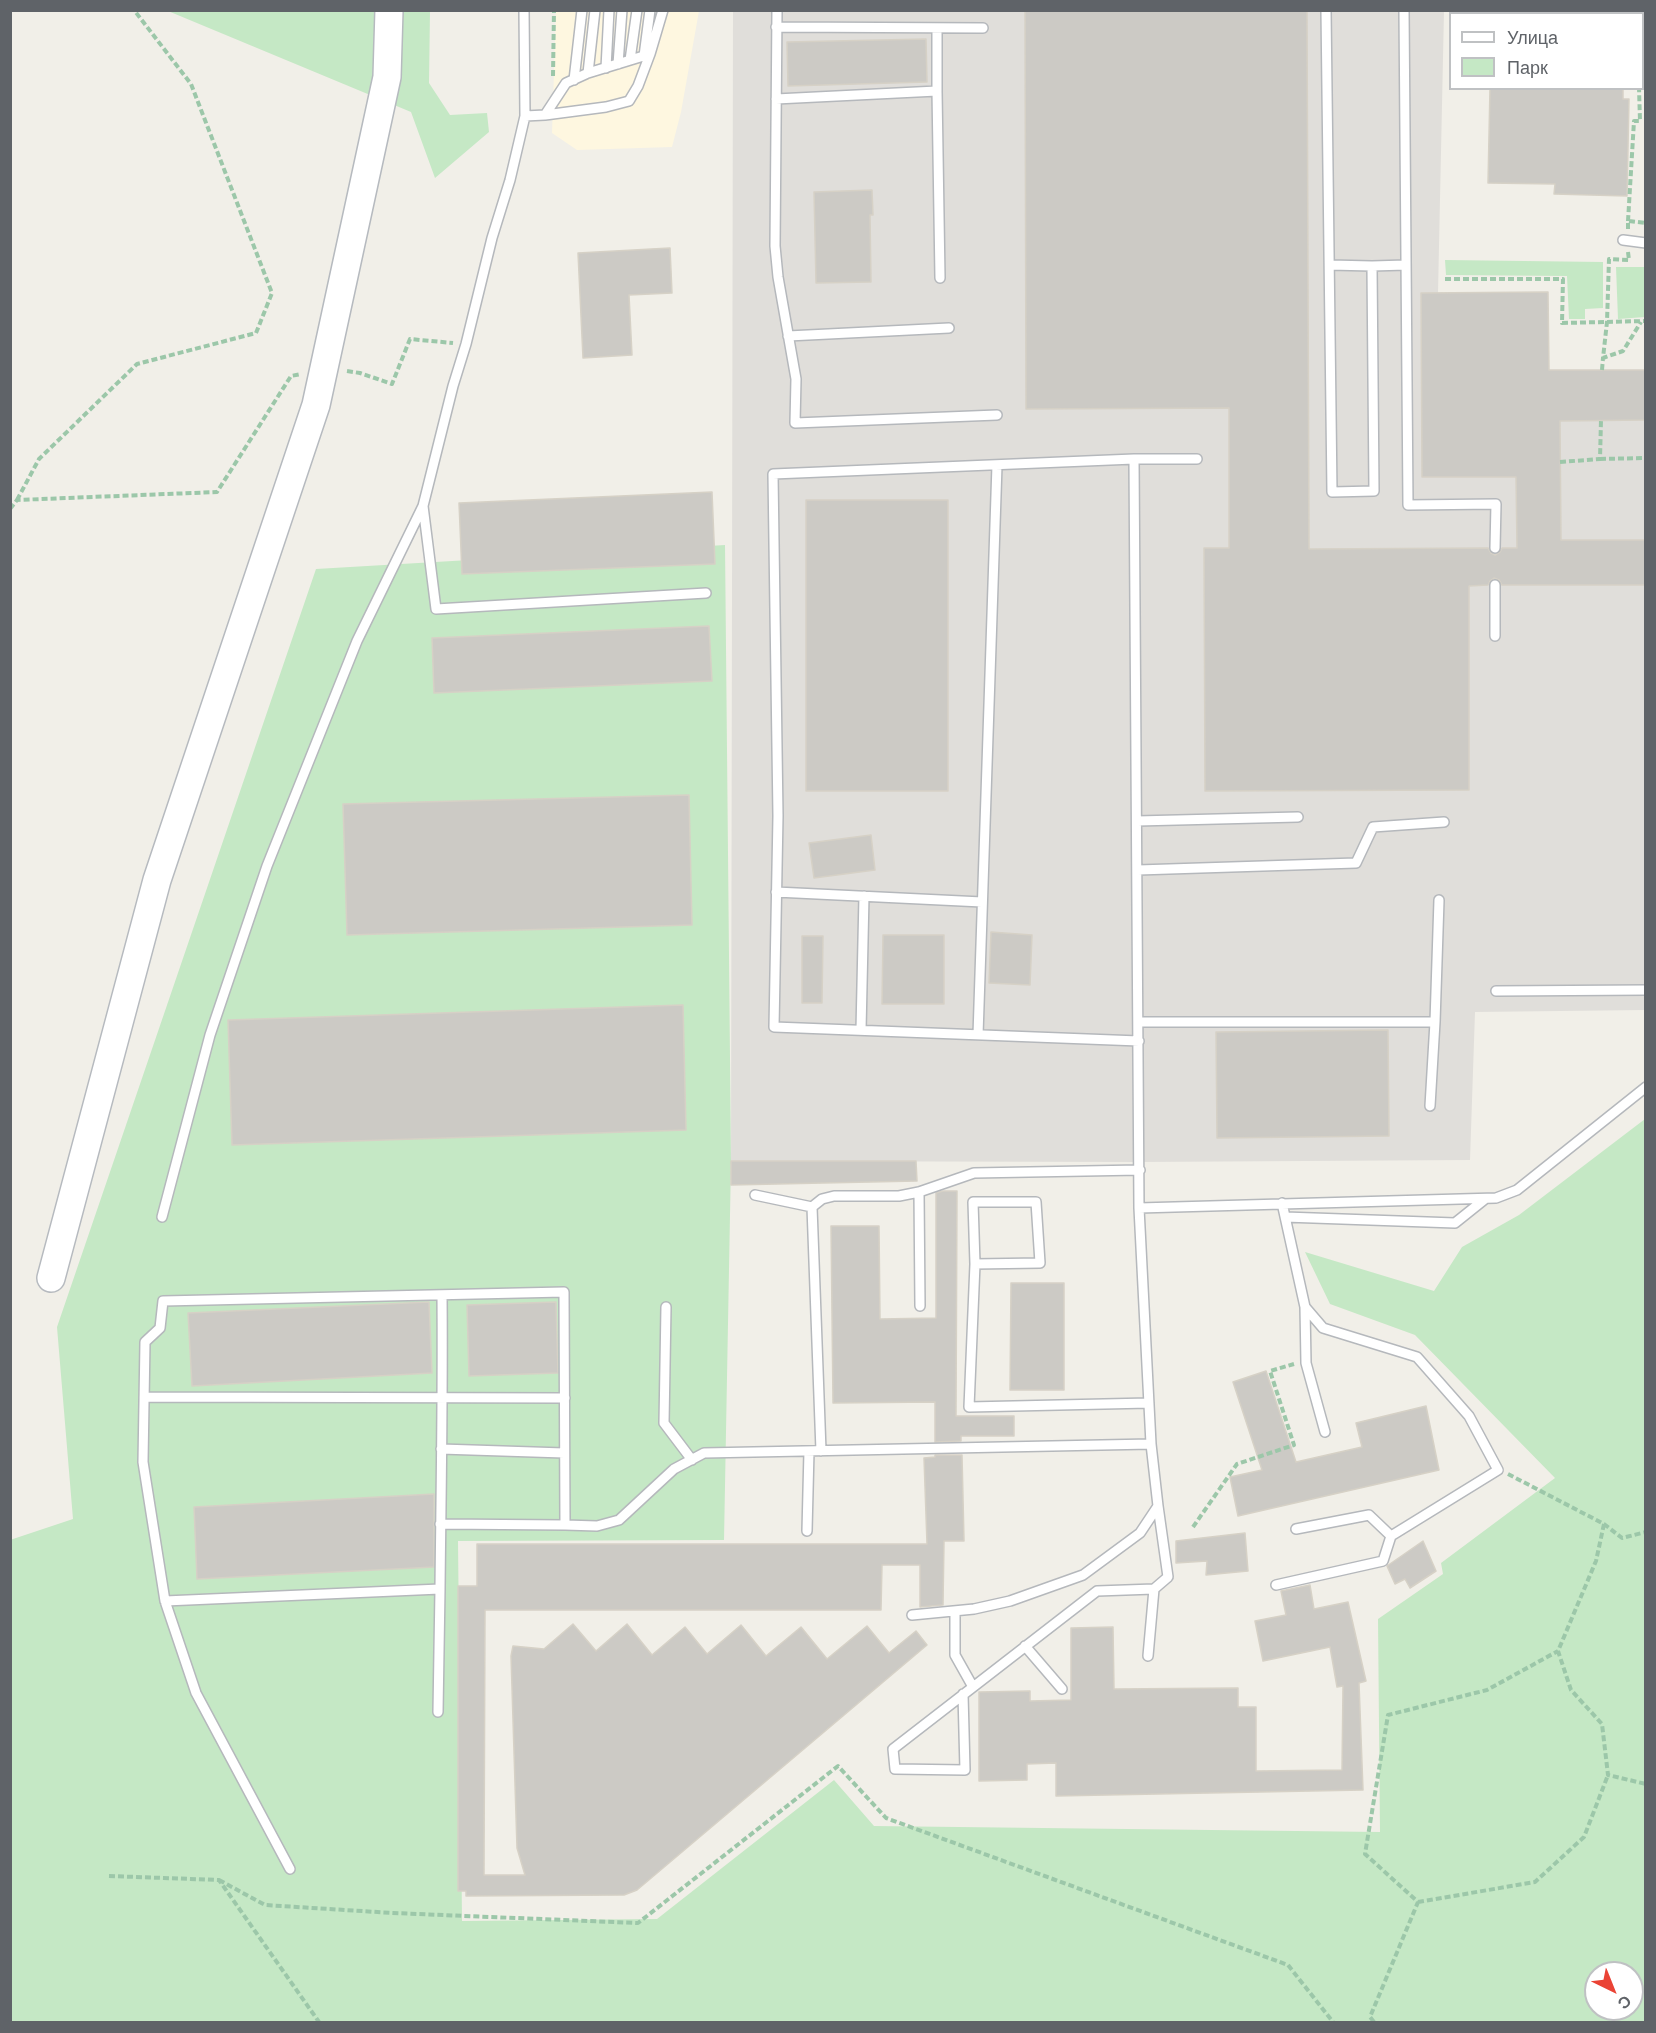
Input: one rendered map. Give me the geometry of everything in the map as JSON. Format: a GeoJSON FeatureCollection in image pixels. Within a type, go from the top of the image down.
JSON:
{"type":"FeatureCollection","features":[{"type":"Feature","properties":{"kind":"main road"},"geometry":{"type":"LineString","coordinates":[[51,1278],[157,880],[316,405],[387,77],[389,10]]}},
{"type":"Feature","properties":{"kind":"lane"},"geometry":{"type":"LineString","coordinates":[[162,1217],[210,1035],[267,866],[357,641],[423,506],[525,116],[524,10]]}},
{"type":"Feature","properties":{"kind":"lane"},"geometry":{"type":"LineString","coordinates":[[574,80],[582,10]]}},
{"type":"Feature","properties":{"kind":"lane"},"geometry":{"type":"LineString","coordinates":[[588,73],[595,10]]}},
{"type":"Feature","properties":{"kind":"lane"},"geometry":{"type":"LineString","coordinates":[[606,69],[609,10]]}},
{"type":"Feature","properties":{"kind":"lane"},"geometry":{"type":"LineString","coordinates":[[618,64],[622,10]]}},
{"type":"Feature","properties":{"kind":"lane"},"geometry":{"type":"LineString","coordinates":[[630,60],[637,10]]}},
{"type":"Feature","properties":{"kind":"lane"},"geometry":{"type":"LineString","coordinates":[[647,55],[650,10]]}},
{"type":"Feature","properties":{"kind":"lane"},"geometry":{"type":"LineString","coordinates":[[525,116],[606,107],[629,101],[638,86],[663,10]]}},
{"type":"Feature","properties":{"kind":"lane"},"geometry":{"type":"LineString","coordinates":[[777,10],[775,246],[778,277],[796,379],[795,423],[997,415]]}},
{"type":"Feature","properties":{"kind":"lane"},"geometry":{"type":"LineString","coordinates":[[1326,10],[1332,492],[1374,491],[1372,266]]}},
{"type":"Feature","properties":{"kind":"lane"},"geometry":{"type":"LineString","coordinates":[[1404,10],[1408,505],[1496,504],[1495,548]]}},
{"type":"Feature","properties":{"kind":"lane"},"geometry":{"type":"LineString","coordinates":[[776,27],[984,28]]}},
{"type":"Feature","properties":{"kind":"lane"},"geometry":{"type":"LineString","coordinates":[[937,28],[940,278]]}},
{"type":"Feature","properties":{"kind":"lane"},"geometry":{"type":"LineString","coordinates":[[545,115],[566,83],[588,73],[647,55]]}},
{"type":"Feature","properties":{"kind":"lane"},"geometry":{"type":"LineString","coordinates":[[776,99],[936,91]]}},
{"type":"Feature","properties":{"kind":"lane"},"geometry":{"type":"LineString","coordinates":[[1625,241],[1646,243]]}},
{"type":"Feature","properties":{"kind":"lane"},"geometry":{"type":"LineString","coordinates":[[1330,266],[1406,265]]}},
{"type":"Feature","properties":{"kind":"lane"},"geometry":{"type":"LineString","coordinates":[[788,336],[949,328]]}},
{"type":"Feature","properties":{"kind":"lane"},"geometry":{"type":"LineString","coordinates":[[963,1694],[965,1770],[895,1769],[893,1749],[963,1694],[1097,1591],[1154,1589],[1168,1577],[1151,1444],[1139,1208],[1134,459]]}},
{"type":"Feature","properties":{"kind":"lane"},"geometry":{"type":"LineString","coordinates":[[1139,1041],[774,1027],[777,816],[773,474],[1134,459],[1197,459]]}},
{"type":"Feature","properties":{"kind":"lane"},"geometry":{"type":"LineString","coordinates":[[978,1035],[997,465]]}},
{"type":"Feature","properties":{"kind":"lane"},"geometry":{"type":"LineString","coordinates":[[423,506],[436,609],[706,593]]}},
{"type":"Feature","properties":{"kind":"lane"},"geometry":{"type":"LineString","coordinates":[[1495,585],[1495,636]]}},
{"type":"Feature","properties":{"kind":"lane"},"geometry":{"type":"LineString","coordinates":[[1137,821],[1298,817]]}},
{"type":"Feature","properties":{"kind":"lane"},"geometry":{"type":"LineString","coordinates":[[1138,870],[1356,863],[1373,827],[1444,822]]}},
{"type":"Feature","properties":{"kind":"lane"},"geometry":{"type":"LineString","coordinates":[[776,892],[982,902]]}},
{"type":"Feature","properties":{"kind":"lane"},"geometry":{"type":"LineString","coordinates":[[861,1030],[864,896]]}},
{"type":"Feature","properties":{"kind":"lane"},"geometry":{"type":"LineString","coordinates":[[1431,1106],[1439,900]]}},
{"type":"Feature","properties":{"kind":"lane"},"geometry":{"type":"LineString","coordinates":[[1496,991],[1646,990]]}},
{"type":"Feature","properties":{"kind":"lane"},"geometry":{"type":"LineString","coordinates":[[1139,1022],[1435,1023]]}},
{"type":"Feature","properties":{"kind":"lane"},"geometry":{"type":"LineString","coordinates":[[1139,1208],[1496,1198],[1517,1190],[1646,1087]]}},
{"type":"Feature","properties":{"kind":"lane"},"geometry":{"type":"LineString","coordinates":[[812,1207],[822,1199],[834,1196],[899,1196],[974,1173],[1140,1170]]}},
{"type":"Feature","properties":{"kind":"lane"},"geometry":{"type":"LineString","coordinates":[[919,1191],[920,1306]]}},
{"type":"Feature","properties":{"kind":"lane"},"geometry":{"type":"LineString","coordinates":[[755,1195],[812,1207]]}},
{"type":"Feature","properties":{"kind":"lane"},"geometry":{"type":"LineString","coordinates":[[1285,1217],[1455,1223],[1485,1199]]}},
{"type":"Feature","properties":{"kind":"lane"},"geometry":{"type":"LineString","coordinates":[[975,1264],[1040,1263],[1036,1202],[973,1202],[975,1264],[969,1407],[1149,1403]]}},
{"type":"Feature","properties":{"kind":"lane"},"geometry":{"type":"LineString","coordinates":[[1282,1203],[1305,1307],[1306,1360],[1324,1432]]}},
{"type":"Feature","properties":{"kind":"lane"},"geometry":{"type":"LineString","coordinates":[[812,1207],[821,1451]]}},
{"type":"Feature","properties":{"kind":"lane"},"geometry":{"type":"LineString","coordinates":[[290,1869],[196,1693],[165,1601],[143,1462],[146,1342],[160,1328],[163,1301],[564,1292],[564,1525]]}},
{"type":"Feature","properties":{"kind":"lane"},"geometry":{"type":"LineString","coordinates":[[438,1712],[443,1399],[442,1294]]}},
{"type":"Feature","properties":{"kind":"lane"},"geometry":{"type":"LineString","coordinates":[[666,1307],[664,1423],[692,1460]]}},
{"type":"Feature","properties":{"kind":"lane"},"geometry":{"type":"LineString","coordinates":[[1275,1585],[1383,1561],[1390,1536],[1498,1470],[1469,1416],[1417,1357],[1323,1328],[1305,1307]]}},
{"type":"Feature","properties":{"kind":"lane"},"geometry":{"type":"LineString","coordinates":[[144,1397],[565,1398]]}},
{"type":"Feature","properties":{"kind":"lane"},"geometry":{"type":"LineString","coordinates":[[440,1524],[597,1526],[619,1520],[674,1469],[704,1453],[1151,1444]]}},
{"type":"Feature","properties":{"kind":"lane"},"geometry":{"type":"LineString","coordinates":[[441,1449],[564,1453]]}},
{"type":"Feature","properties":{"kind":"lane"},"geometry":{"type":"LineString","coordinates":[[807,1531],[809,1450]]}},
{"type":"Feature","properties":{"kind":"lane"},"geometry":{"type":"LineString","coordinates":[[912,1615],[974,1610],[1010,1601],[1083,1575],[1140,1533],[1158,1506]]}},
{"type":"Feature","properties":{"kind":"lane"},"geometry":{"type":"LineString","coordinates":[[1296,1529],[1370,1515],[1390,1536]]}},
{"type":"Feature","properties":{"kind":"lane"},"geometry":{"type":"LineString","coordinates":[[165,1601],[440,1589]]}},
{"type":"Feature","properties":{"kind":"lane"},"geometry":{"type":"LineString","coordinates":[[1148,1656],[1154,1589]]}},
{"type":"Feature","properties":{"kind":"lane"},"geometry":{"type":"LineString","coordinates":[[955,1611],[955,1655],[973,1687]]}},
{"type":"Feature","properties":{"kind":"lane"},"geometry":{"type":"LineString","coordinates":[[1025,1646],[1062,1689]]}},
{"type":"Feature","properties":{"kind":"path"},"geometry":{"type":"LineString","coordinates":[[10,509],[39,459],[137,364],[256,333],[272,293],[191,84],[134,10]]}},
{"type":"Feature","properties":{"kind":"path"},"geometry":{"type":"LineString","coordinates":[[545,115],[553,83],[554,10]]}},
{"type":"Feature","properties":{"kind":"path"},"geometry":{"type":"LineString","coordinates":[[1602,370],[1607,321],[1609,259],[1629,260],[1625,241],[1634,121],[1640,121],[1639,90]]}},
{"type":"Feature","properties":{"kind":"path"},"geometry":{"type":"LineString","coordinates":[[1628,221],[1646,223]]}},
{"type":"Feature","properties":{"kind":"path"},"geometry":{"type":"LineString","coordinates":[[1444,279],[1563,279],[1562,323],[1643,322]]}},
{"type":"Feature","properties":{"kind":"path"},"geometry":{"type":"LineString","coordinates":[[1603,358],[1623,351],[1643,322]]}},
{"type":"Feature","properties":{"kind":"path"},"geometry":{"type":"LineString","coordinates":[[339,369],[360,373],[392,384],[410,339],[466,344]]}},
{"type":"Feature","properties":{"kind":"path"},"geometry":{"type":"LineString","coordinates":[[16,500],[217,492],[291,376],[309,372]]}},
{"type":"Feature","properties":{"kind":"path"},"geometry":{"type":"LineString","coordinates":[[1600,459],[1601,420]]}},
{"type":"Feature","properties":{"kind":"path"},"geometry":{"type":"LineString","coordinates":[[1560,462],[1644,458]]}},
{"type":"Feature","properties":{"kind":"path"},"geometry":{"type":"LineString","coordinates":[[1193,1527],[1237,1464],[1294,1446],[1270,1371],[1306,1360]]}},
{"type":"Feature","properties":{"kind":"path"},"geometry":{"type":"LineString","coordinates":[[1498,1470],[1605,1524],[1622,1538],[1646,1532]]}},
{"type":"Feature","properties":{"kind":"path"},"geometry":{"type":"LineString","coordinates":[[1418,1902],[1365,1854],[1388,1715],[1486,1690],[1558,1651],[1596,1561],[1605,1524]]}},
{"type":"Feature","properties":{"kind":"path"},"geometry":{"type":"LineString","coordinates":[[1418,1902],[1535,1882],[1584,1838],[1608,1775],[1602,1724],[1570,1690],[1558,1651]]}},
{"type":"Feature","properties":{"kind":"path"},"geometry":{"type":"LineString","coordinates":[[109,1876],[219,1880],[265,1905],[393,1913],[638,1923],[838,1766],[886,1818],[1288,1965],[1333,2022]]}},
{"type":"Feature","properties":{"kind":"path"},"geometry":{"type":"LineString","coordinates":[[1608,1775],[1646,1784]]}},
{"type":"Feature","properties":{"kind":"path"},"geometry":{"type":"LineString","coordinates":[[219,1880],[319,2022]]}},
{"type":"Feature","properties":{"kind":"path"},"geometry":{"type":"LineString","coordinates":[[1374,2022],[1370,2017],[1418,1902]]}},
{"type":"Feature","properties":{"kind":"shaded area"},"geometry":{"type":"Polygon","coordinates":[[[556,11],[699,11],[681,112],[672,147],[577,150],[552,133],[556,11]]]}},
{"type":"Feature","properties":{"kind":"shaded area"},"geometry":{"type":"Polygon","coordinates":[[[733,11],[1444,11],[1438,293],[1548,292],[1549,370],[1645,370],[1645,1010],[1475,1012],[1470,1160],[731,1161],[733,11]]]}},
{"type":"Feature","properties":{"kind":"green space"},"geometry":{"type":"Polygon","coordinates":[[[168,11],[430,11],[429,83],[450,115],[487,113],[489,132],[435,178],[411,112],[168,11]]]}},
{"type":"Feature","properties":{"kind":"green space"},"geometry":{"type":"Polygon","coordinates":[[[1445,260],[1603,262],[1603,308],[1585,309],[1585,319],[1569,319],[1567,276],[1446,275],[1445,260]]]}},
{"type":"Feature","properties":{"kind":"green space"},"geometry":{"type":"Polygon","coordinates":[[[1616,267],[1645,267],[1645,317],[1618,319],[1616,267]]]}},
{"type":"Feature","properties":{"kind":"green space"},"geometry":{"type":"Polygon","coordinates":[[[725,545],[731,1161],[724,1540],[458,1541],[462,1921],[657,1919],[834,1780],[874,1826],[1380,1832],[1378,1619],[1443,1574],[1441,1563],[1555,1478],[1415,1335],[1330,1304],[1305,1252],[1434,1291],[1462,1247],[1519,1215],[1645,1119],[1645,2022],[11,2022],[10,1540],[73,1519],[57,1327],[316,569],[725,545]]]}},
{"type":"Feature","properties":{"kind":"building"},"geometry":{"type":"Polygon","coordinates":[[[1025,10],[1307,10],[1309,549],[1488,548],[1495,555],[1502,548],[1517,548],[1516,477],[1422,477],[1421,293],[1548,292],[1549,370],[1646,370],[1646,420],[1560,421],[1561,540],[1646,540],[1646,585],[1502,585],[1494,578],[1488,585],[1469,586],[1469,790],[1205,791],[1204,548],[1229,548],[1229,408],[1026,409],[1025,10]]]}},
{"type":"Feature","properties":{"kind":"building"},"geometry":{"type":"Polygon","coordinates":[[[926,39],[927,82],[788,86],[787,42],[926,39]]]}},
{"type":"Feature","properties":{"kind":"building"},"geometry":{"type":"Polygon","coordinates":[[[1490,90],[1623,90],[1623,99],[1629,99],[1627,196],[1554,194],[1555,184],[1488,183],[1490,90]]]}},
{"type":"Feature","properties":{"kind":"building"},"geometry":{"type":"Polygon","coordinates":[[[872,190],[871,282],[816,283],[814,192],[872,190]]]}},
{"type":"Feature","properties":{"kind":"building"},"geometry":{"type":"Polygon","coordinates":[[[670,248],[672,293],[629,295],[632,355],[583,358],[578,253],[670,248]]]}},
{"type":"Feature","properties":{"kind":"building"},"geometry":{"type":"Polygon","coordinates":[[[712,492],[715,564],[462,574],[459,503],[712,492]]]}},
{"type":"Feature","properties":{"kind":"building"},"geometry":{"type":"Polygon","coordinates":[[[806,500],[948,500],[948,791],[806,791],[806,500]]]}},
{"type":"Feature","properties":{"kind":"building"},"geometry":{"type":"Polygon","coordinates":[[[709,626],[712,681],[434,693],[432,638],[709,626]]]}},
{"type":"Feature","properties":{"kind":"building"},"geometry":{"type":"Polygon","coordinates":[[[689,795],[692,925],[347,935],[343,804],[689,795]]]}},
{"type":"Feature","properties":{"kind":"building"},"geometry":{"type":"Polygon","coordinates":[[[871,835],[875,870],[814,878],[809,843],[871,835]]]}},
{"type":"Feature","properties":{"kind":"building"},"geometry":{"type":"Polygon","coordinates":[[[991,932],[1032,935],[1030,985],[989,983],[991,932]]]}},
{"type":"Feature","properties":{"kind":"building"},"geometry":{"type":"Polygon","coordinates":[[[883,935],[944,935],[944,1004],[882,1004],[883,935]]]}},
{"type":"Feature","properties":{"kind":"building"},"geometry":{"type":"Polygon","coordinates":[[[802,936],[823,936],[822,1003],[802,1003],[802,936]]]}},
{"type":"Feature","properties":{"kind":"building"},"geometry":{"type":"Polygon","coordinates":[[[683,1005],[686,1130],[232,1145],[228,1020],[683,1005]]]}},
{"type":"Feature","properties":{"kind":"building"},"geometry":{"type":"Polygon","coordinates":[[[1388,1030],[1389,1136],[1217,1138],[1216,1032],[1388,1030]]]}},
{"type":"Feature","properties":{"kind":"building"},"geometry":{"type":"Polygon","coordinates":[[[731,1161],[916,1161],[917,1181],[731,1185],[731,1161]]]}},
{"type":"Feature","properties":{"kind":"building"},"geometry":{"type":"Polygon","coordinates":[[[957,1191],[956,1416],[1014,1416],[1014,1436],[961,1436],[961,1441],[935,1442],[935,1402],[833,1403],[831,1226],[879,1226],[880,1319],[936,1318],[936,1193],[957,1191]]]}},
{"type":"Feature","properties":{"kind":"building"},"geometry":{"type":"Polygon","coordinates":[[[1011,1283],[1064,1283],[1064,1390],[1010,1390],[1011,1283]]]}},
{"type":"Feature","properties":{"kind":"building"},"geometry":{"type":"Polygon","coordinates":[[[429,1302],[432,1373],[192,1386],[188,1313],[429,1302]]]}},
{"type":"Feature","properties":{"kind":"building"},"geometry":{"type":"Polygon","coordinates":[[[556,1302],[558,1373],[469,1376],[467,1305],[556,1302]]]}},
{"type":"Feature","properties":{"kind":"building"},"geometry":{"type":"Polygon","coordinates":[[[1266,1371],[1296,1462],[1362,1447],[1356,1423],[1426,1406],[1439,1470],[1238,1516],[1230,1477],[1262,1470],[1233,1382],[1266,1371]]]}},
{"type":"Feature","properties":{"kind":"building"},"geometry":{"type":"Polygon","coordinates":[[[935,1455],[962,1455],[964,1541],[944,1541],[943,1605],[920,1607],[920,1565],[882,1565],[881,1610],[485,1610],[484,1875],[525,1875],[517,1848],[511,1656],[513,1646],[544,1649],[573,1624],[596,1651],[627,1624],[652,1655],[685,1627],[707,1654],[741,1625],[766,1656],[801,1627],[827,1659],[867,1626],[889,1653],[916,1631],[927,1645],[637,1890],[624,1895],[466,1896],[466,1891],[458,1891],[458,1586],[477,1586],[477,1544],[927,1544],[924,1458],[935,1457],[935,1455]]]}},
{"type":"Feature","properties":{"kind":"building"},"geometry":{"type":"Polygon","coordinates":[[[434,1494],[434,1567],[197,1579],[194,1507],[434,1494]]]}},
{"type":"Feature","properties":{"kind":"building"},"geometry":{"type":"Polygon","coordinates":[[[1245,1533],[1248,1571],[1206,1575],[1207,1561],[1176,1563],[1176,1541],[1245,1533]]]}},
{"type":"Feature","properties":{"kind":"building"},"geometry":{"type":"Polygon","coordinates":[[[1423,1541],[1436,1571],[1410,1588],[1405,1579],[1395,1584],[1387,1566],[1423,1541]]]}},
{"type":"Feature","properties":{"kind":"building"},"geometry":{"type":"Polygon","coordinates":[[[1310,1585],[1314,1609],[1348,1602],[1366,1681],[1359,1683],[1363,1790],[1056,1796],[1056,1763],[1027,1764],[1027,1780],[979,1781],[979,1692],[1030,1691],[1030,1701],[1071,1700],[1071,1628],[1113,1627],[1114,1689],[1238,1688],[1238,1707],[1256,1707],[1256,1771],[1342,1770],[1343,1686],[1337,1687],[1330,1647],[1263,1661],[1255,1621],[1286,1615],[1281,1591],[1310,1585]]]}}]}
